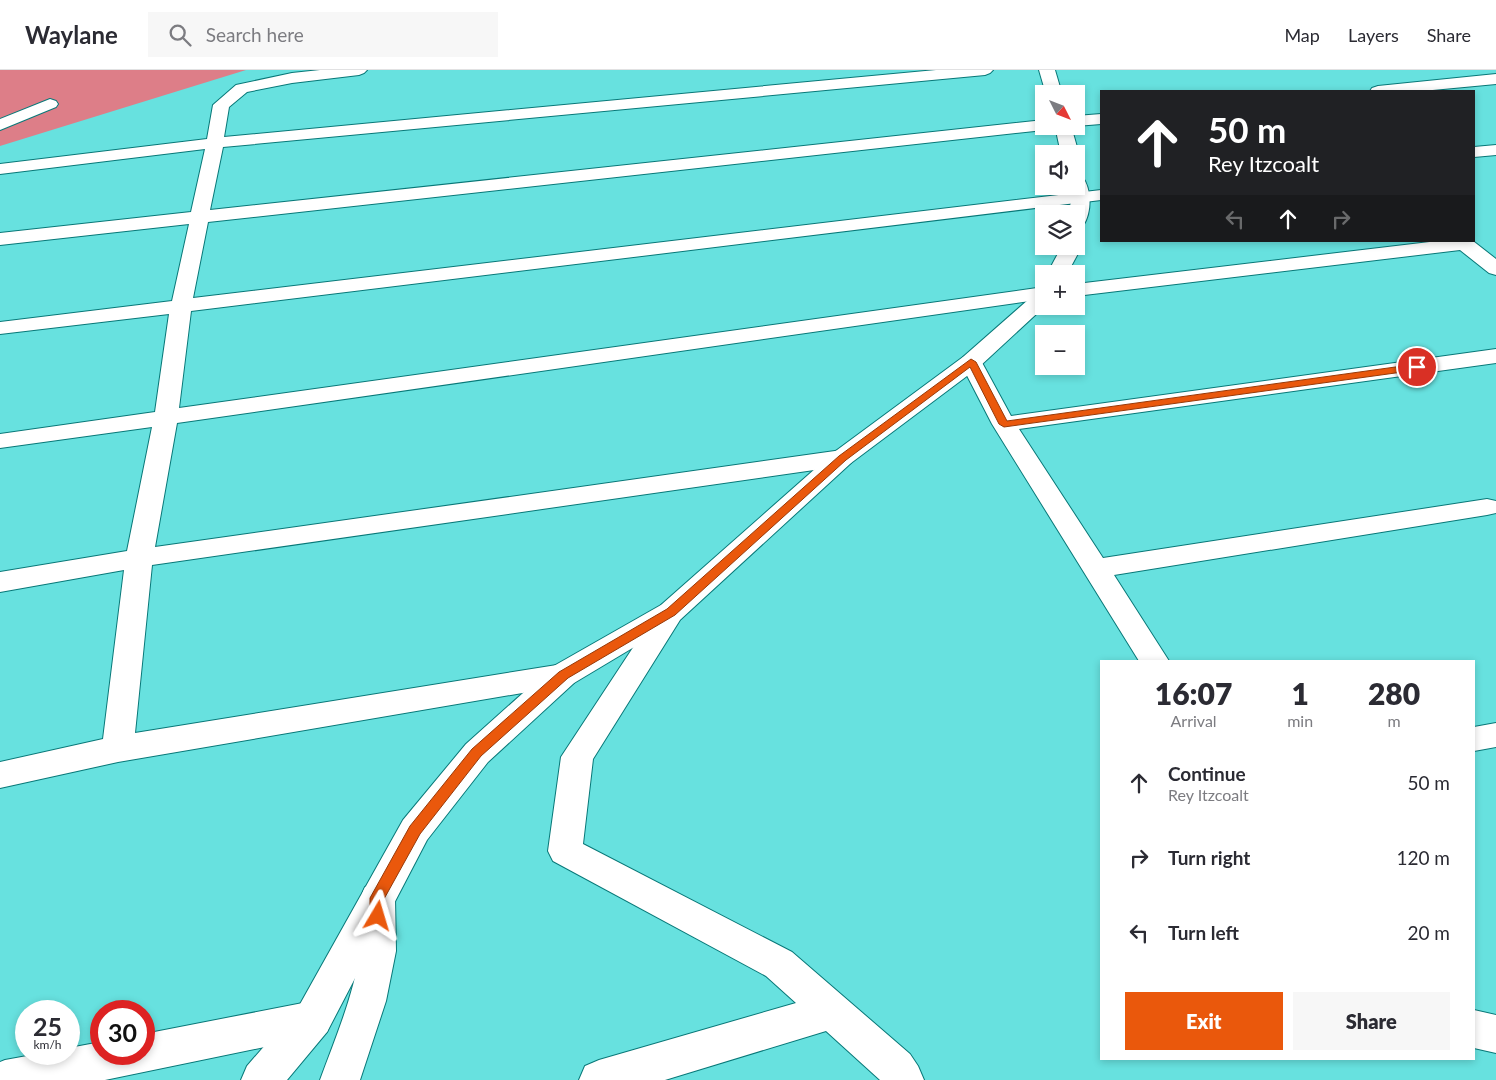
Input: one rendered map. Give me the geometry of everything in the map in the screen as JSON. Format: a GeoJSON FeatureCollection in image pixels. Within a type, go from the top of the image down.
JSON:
{"type":"FeatureCollection","features":[{"type":"Feature","properties":{"kind":"street"},"geometry":{"type":"LineString","coordinates":[[118,749],[139,558],[166,417],[181,306],[216,143],[221,105],[242,88],[292,78],[351,70]]}},
{"type":"Feature","properties":{"kind":"street"},"geometry":{"type":"LineString","coordinates":[[0,168],[216,143],[985,70]]}},
{"type":"Feature","properties":{"kind":"street"},"geometry":{"type":"LineString","coordinates":[[1047,70],[1051,85]]}},
{"type":"Feature","properties":{"kind":"street"},"geometry":{"type":"LineString","coordinates":[[1388,90],[1496,79]]}},
{"type":"Feature","properties":{"kind":"street"},"geometry":{"type":"LineString","coordinates":[[0,126],[50,104]]}},
{"type":"Feature","properties":{"kind":"street"},"geometry":{"type":"LineString","coordinates":[[1085,121],[1100,119]]}},
{"type":"Feature","properties":{"kind":"street"},"geometry":{"type":"LineString","coordinates":[[0,239],[1035,126]]}},
{"type":"Feature","properties":{"kind":"street"},"geometry":{"type":"LineString","coordinates":[[1475,152],[1496,150]]}},
{"type":"Feature","properties":{"kind":"street"},"geometry":{"type":"LineString","coordinates":[[1085,191],[1100,195]]}},
{"type":"Feature","properties":{"kind":"street"},"geometry":{"type":"LineString","coordinates":[[0,328],[1035,195]]}},
{"type":"Feature","properties":{"kind":"street"},"geometry":{"type":"LineString","coordinates":[[1085,289],[1462,242],[1496,269]]}},
{"type":"Feature","properties":{"kind":"street"},"geometry":{"type":"LineString","coordinates":[[0,441],[1035,296]]}},
{"type":"Feature","properties":{"kind":"street"},"geometry":{"type":"LineString","coordinates":[[261,1080],[313,1019],[415,830],[477,752],[563,675],[671,612],[842,458],[971,362],[1035,303]]}},
{"type":"Feature","properties":{"kind":"street"},"geometry":{"type":"LineString","coordinates":[[1004,424],[1496,356]]}},
{"type":"Feature","properties":{"kind":"street"},"geometry":{"type":"LineString","coordinates":[[971,362],[1004,424],[1153,660]]}},
{"type":"Feature","properties":{"kind":"street"},"geometry":{"type":"LineString","coordinates":[[0,582],[139,558],[842,458]]}},
{"type":"Feature","properties":{"kind":"street"},"geometry":{"type":"LineString","coordinates":[[1095,569],[1488,507]]}},
{"type":"Feature","properties":{"kind":"street"},"geometry":{"type":"LineString","coordinates":[[671,612],[577,757],[565,851],[779,964],[896,1068],[904,1080]]}},
{"type":"Feature","properties":{"kind":"street"},"geometry":{"type":"LineString","coordinates":[[0,775],[118,749],[563,675]]}},
{"type":"Feature","properties":{"kind":"street"},"geometry":{"type":"LineString","coordinates":[[1475,739],[1496,735]]}},
{"type":"Feature","properties":{"kind":"street"},"geometry":{"type":"LineString","coordinates":[[340,1080],[367,1001],[378,952],[377,898]]}},
{"type":"Feature","properties":{"kind":"street"},"geometry":{"type":"LineString","coordinates":[[599,1080],[832,1011]]}},
{"type":"Feature","properties":{"kind":"street"},"geometry":{"type":"LineString","coordinates":[[155,1050],[313,1019]]}},
{"type":"Feature","properties":{"kind":"street"},"geometry":{"type":"LineString","coordinates":[[1475,1029],[1496,1034]]}},
{"type":"Feature","properties":{"kind":"street"},"geometry":{"type":"LineString","coordinates":[[5,1080],[90,1063]]}},
{"type":"Feature","properties":{"kind":"shaded area"},"geometry":{"type":"Polygon","coordinates":[[[0,70],[246,70],[0,146],[0,70]]]}},
{"type":"Feature","properties":{"kind":"route"},"geometry":{"type":"LineString","coordinates":[[378,916],[377,898],[415,830],[477,752],[563,675],[671,612],[842,458],[971,362],[1004,424],[1417,367]]}}]}
